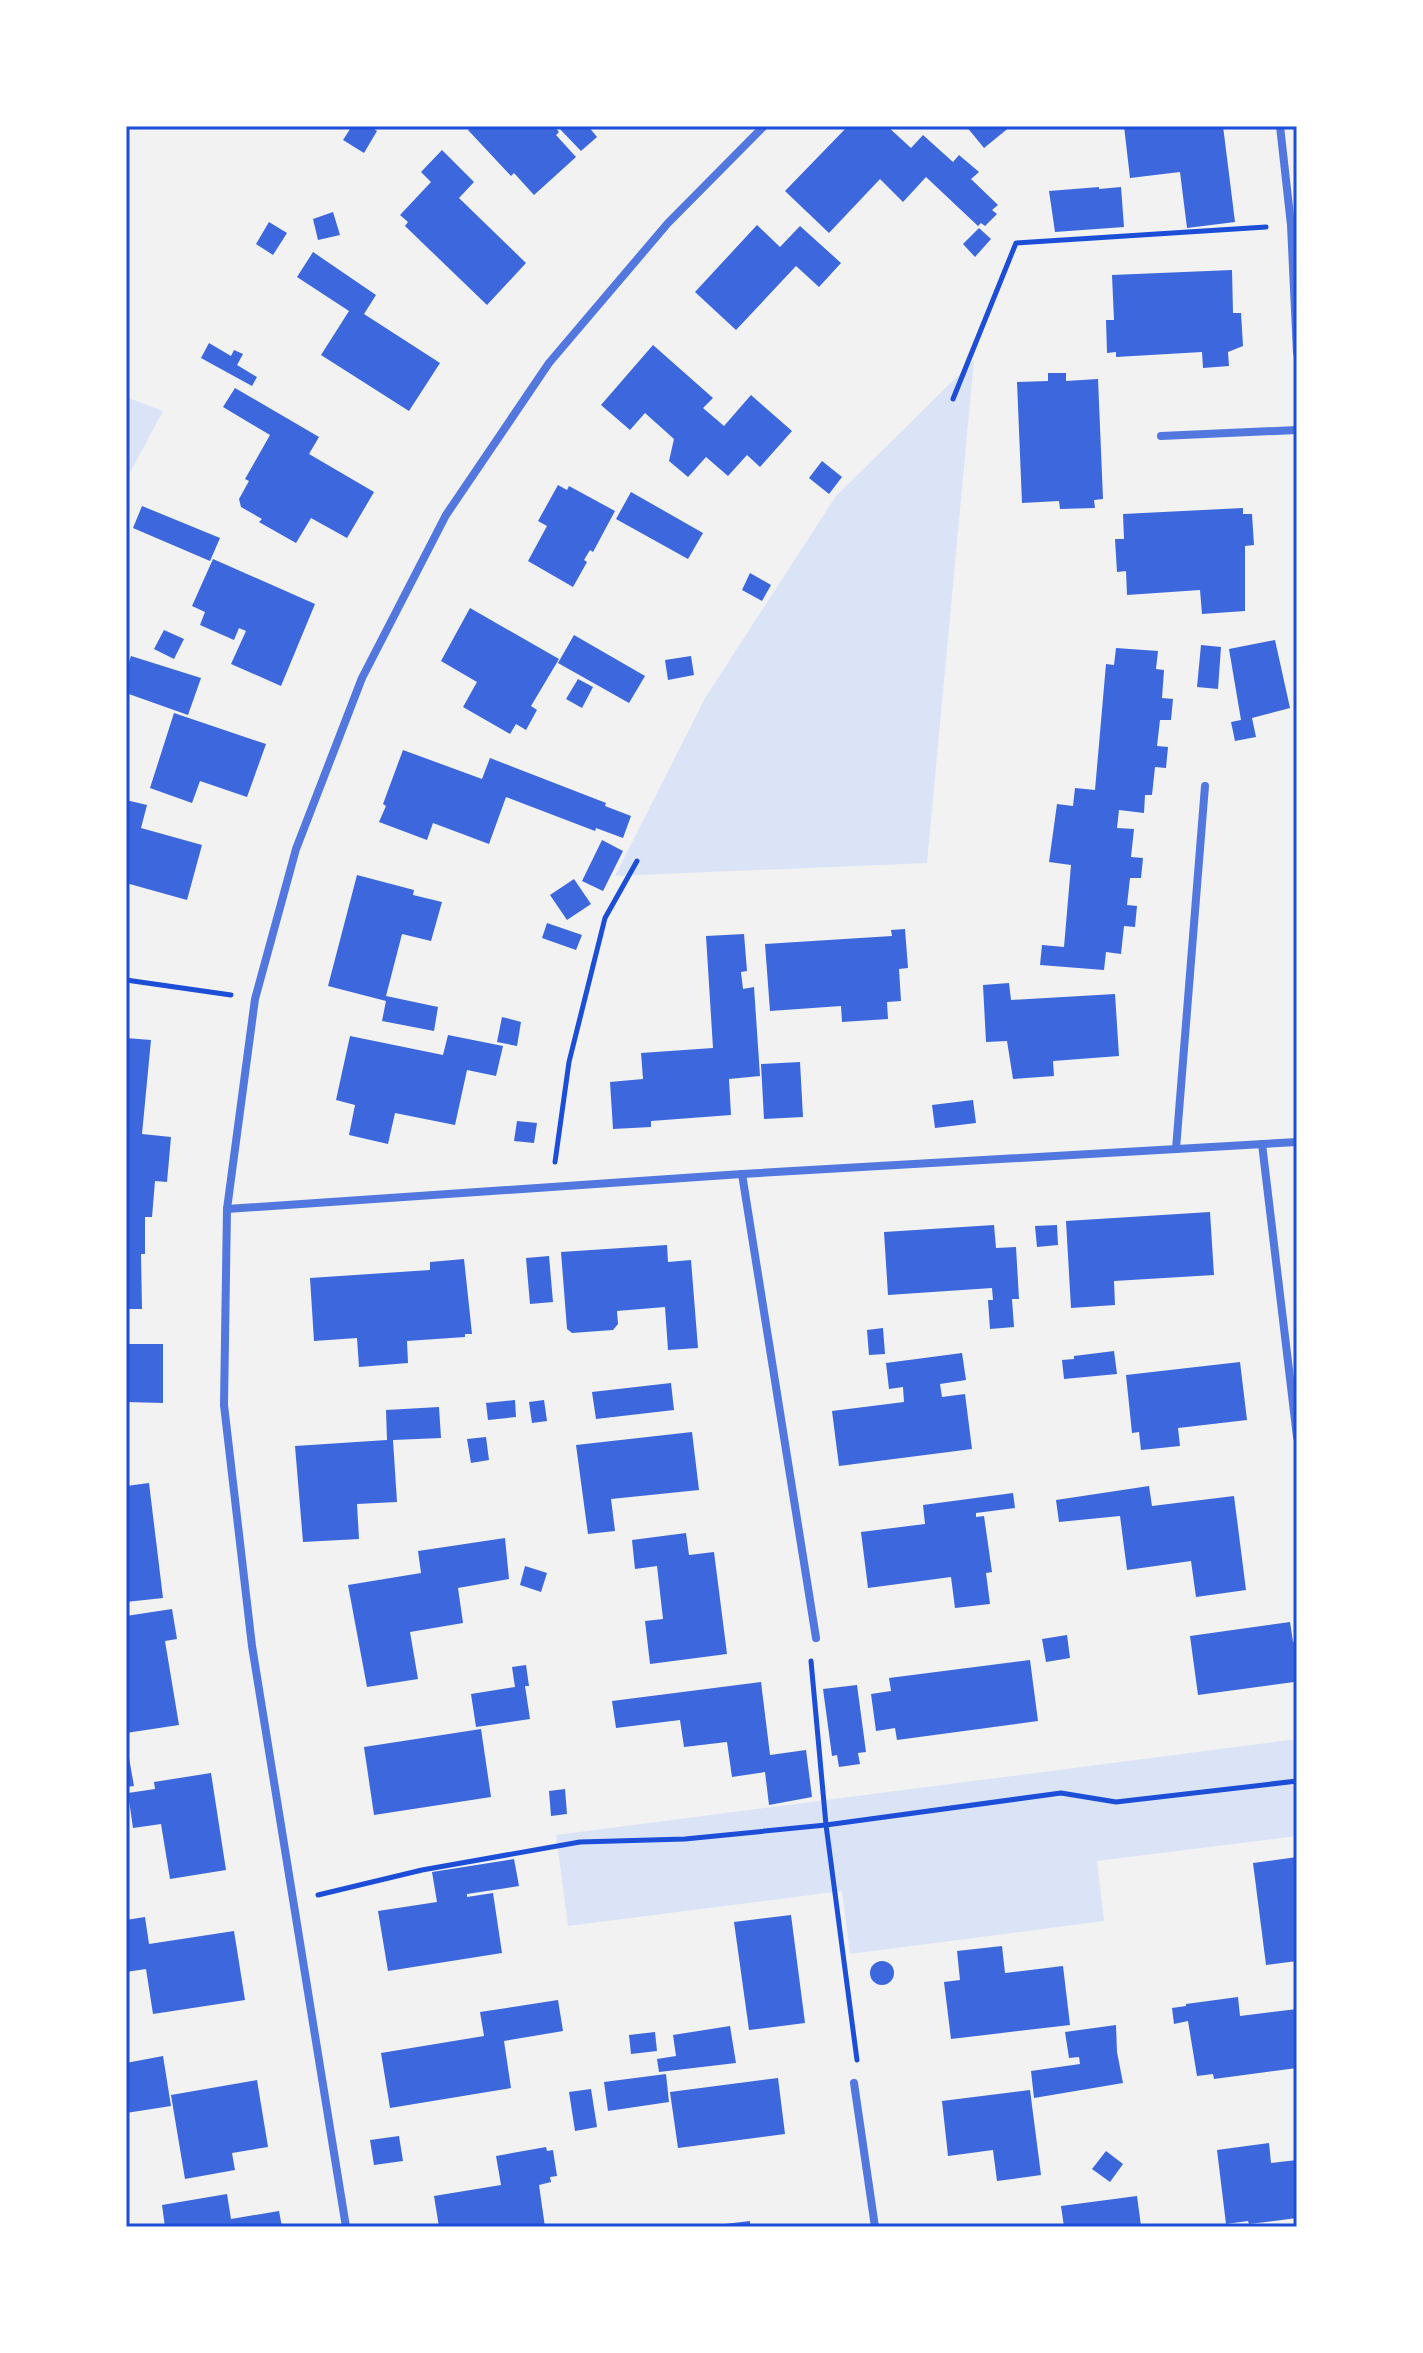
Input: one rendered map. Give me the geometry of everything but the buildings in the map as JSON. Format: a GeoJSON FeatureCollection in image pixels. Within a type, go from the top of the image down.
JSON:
{"type":"FeatureCollection","features":[{"type":"Feature","properties":{"kind":"street"},"geometry":{"type":"LineString","coordinates":[[346,2227],[252,1646],[224,1405],[227,1209],[255,999],[296,849],[362,678],[446,515],[549,363],[668,223],[764,126]]}},
{"type":"Feature","properties":{"kind":"street"},"geometry":{"type":"LineString","coordinates":[[1280,126],[1292,192],[1297,353]]}},
{"type":"Feature","properties":{"kind":"street"},"geometry":{"type":"LineString","coordinates":[[1161,436],[1297,430]]}},
{"type":"Feature","properties":{"kind":"street"},"geometry":{"type":"LineString","coordinates":[[1176,1149],[1205,786]]}},
{"type":"Feature","properties":{"kind":"street"},"geometry":{"type":"LineString","coordinates":[[227,1209],[742,1174],[1297,1142]]}},
{"type":"Feature","properties":{"kind":"street"},"geometry":{"type":"LineString","coordinates":[[1262,1144],[1297,1437]]}},
{"type":"Feature","properties":{"kind":"street"},"geometry":{"type":"LineString","coordinates":[[742,1174],[816,1638]]}},
{"type":"Feature","properties":{"kind":"street"},"geometry":{"type":"LineString","coordinates":[[854,2083],[875,2227]]}},
{"type":"Feature","properties":{"kind":"path"},"geometry":{"type":"LineString","coordinates":[[953,399],[1016,243],[1291,225]]}},
{"type":"Feature","properties":{"kind":"path"},"geometry":{"type":"LineString","coordinates":[[551,1187],[569,1062],[605,918],[637,861]]}},
{"type":"Feature","properties":{"kind":"path"},"geometry":{"type":"LineString","coordinates":[[126,980],[255,999]]}},
{"type":"Feature","properties":{"kind":"path"},"geometry":{"type":"LineString","coordinates":[[816,1638],[809,1646],[826,1825],[857,2063],[854,2083]]}},
{"type":"Feature","properties":{"kind":"path"},"geometry":{"type":"LineString","coordinates":[[293,1900],[422,1870],[580,1842],[685,1839],[826,1825],[1061,1793],[1116,1802],[1297,1781]]}},
{"type":"Feature","properties":{"kind":"shaded area"},"geometry":{"type":"Polygon","coordinates":[[[974,360],[927,863],[615,876],[705,698],[836,496],[974,360]]]}},
{"type":"Feature","properties":{"kind":"shaded area"},"geometry":{"type":"Polygon","coordinates":[[[126,397],[163,411],[126,480],[126,397]]]}},
{"type":"Feature","properties":{"kind":"shaded area"},"geometry":{"type":"Polygon","coordinates":[[[1297,1739],[1297,1836],[1097,1861],[1104,1921],[850,1954],[842,1891],[568,1926],[556,1835],[1297,1739]]]}}]}
